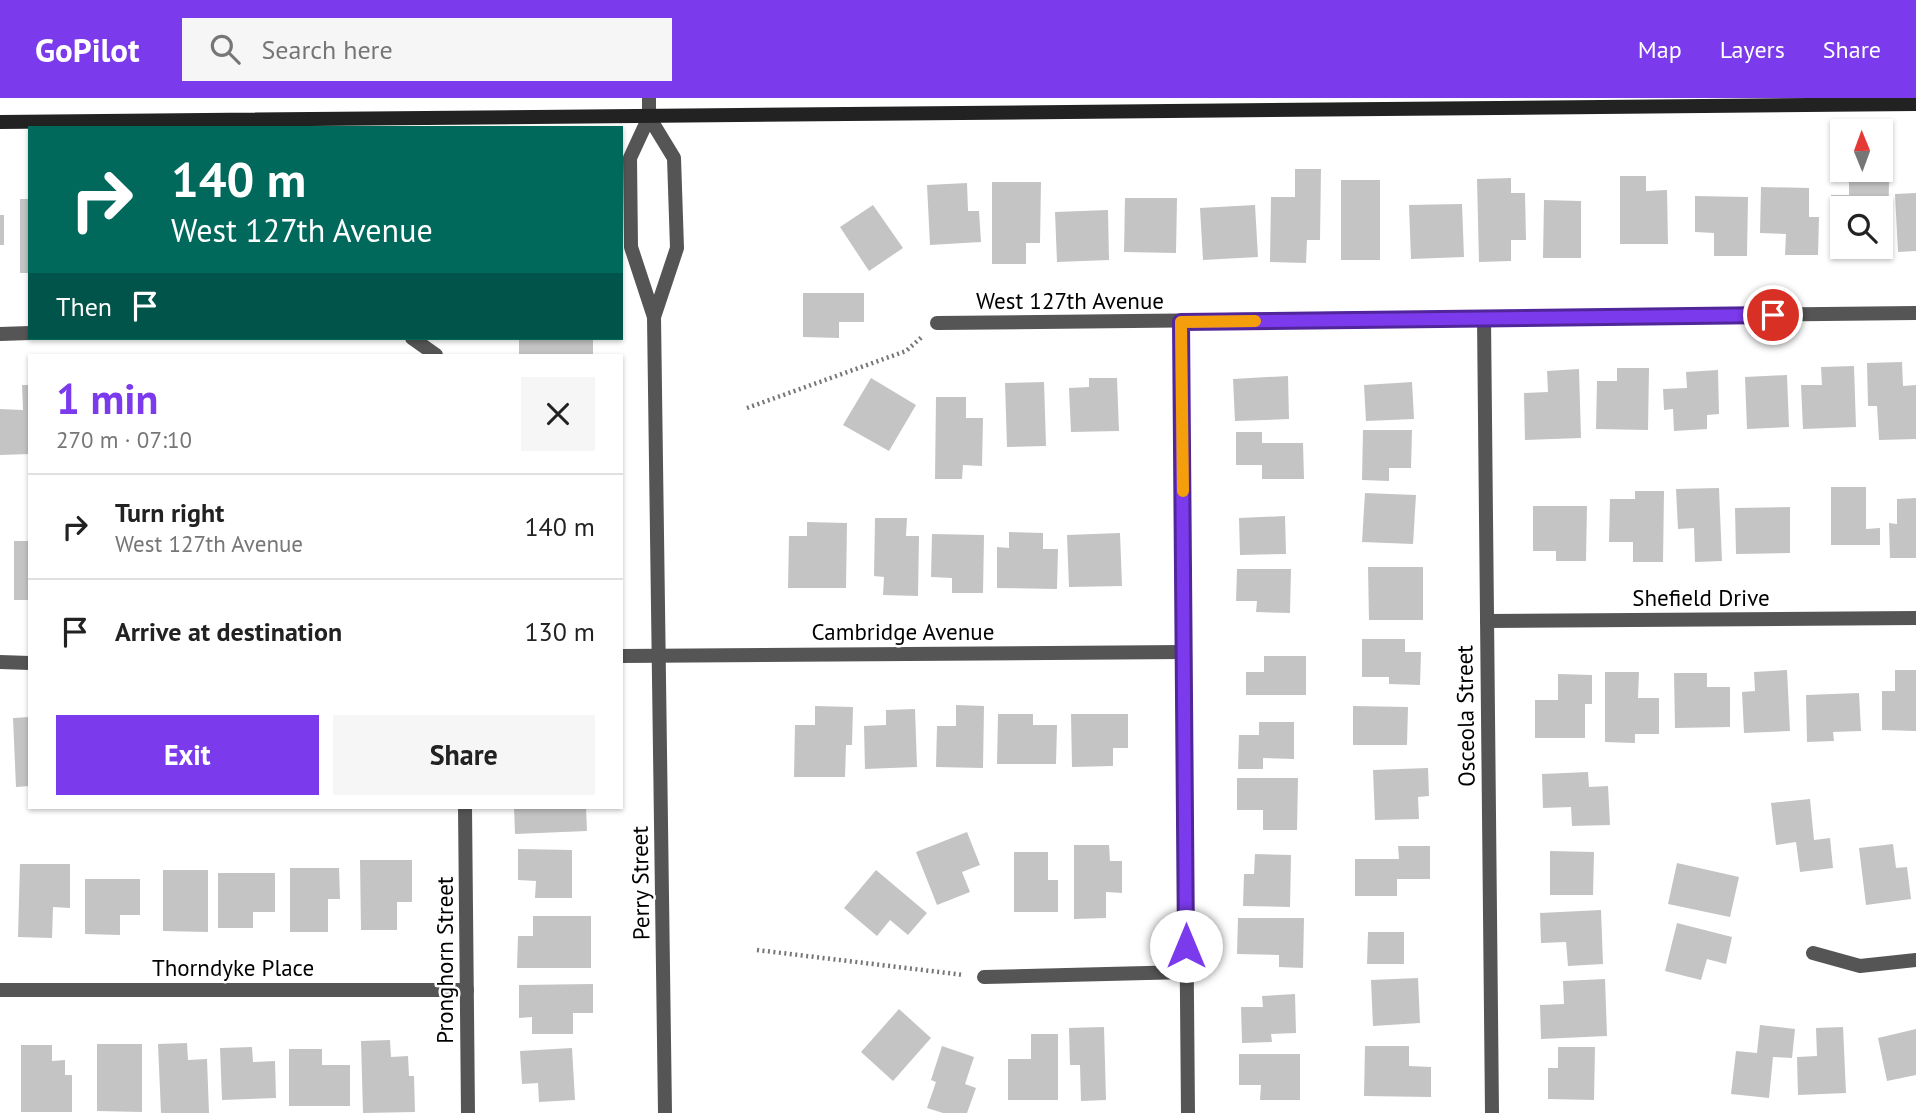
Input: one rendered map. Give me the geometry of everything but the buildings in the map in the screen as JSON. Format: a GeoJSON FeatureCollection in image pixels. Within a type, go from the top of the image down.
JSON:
{"type":"FeatureCollection","features":[{"type":"Feature","properties":{"kind":"main road"},"geometry":{"type":"LineString","coordinates":[[0,122],[1916,104]]}},
{"type":"Feature","properties":{"kind":"street","name":"Perry Street"},"geometry":{"type":"LineString","coordinates":[[649,98],[649,117],[630,158],[631,247],[654,317],[665,1113]]}},
{"type":"Feature","properties":{"kind":"street","name":"Perry Street"},"geometry":{"type":"LineString","coordinates":[[649,117],[674,158],[677,248],[654,317]]}},
{"type":"Feature","properties":{"kind":"street","name":"West 127th Avenue"},"geometry":{"type":"LineString","coordinates":[[937,323],[1916,313]]}},
{"type":"Feature","properties":{"kind":"street","name":"Osceola Street"},"geometry":{"type":"LineString","coordinates":[[1484,318],[1492,1113]]}},
{"type":"Feature","properties":{"kind":"street"},"geometry":{"type":"LineString","coordinates":[[1181,322],[1188,1113]]}},
{"type":"Feature","properties":{"kind":"street"},"geometry":{"type":"LineString","coordinates":[[0,334],[28,333]]}},
{"type":"Feature","properties":{"kind":"street"},"geometry":{"type":"LineString","coordinates":[[415,340],[435,354]]}},
{"type":"Feature","properties":{"kind":"street","name":"Shefield Drive"},"geometry":{"type":"LineString","coordinates":[[1487,621],[1916,618]]}},
{"type":"Feature","properties":{"kind":"street","name":"Cambridge Avenue"},"geometry":{"type":"LineString","coordinates":[[623,656],[1184,652]]}},
{"type":"Feature","properties":{"kind":"street"},"geometry":{"type":"LineString","coordinates":[[0,662],[28,663]]}},
{"type":"Feature","properties":{"kind":"street","name":"Pronghorn Street"},"geometry":{"type":"LineString","coordinates":[[465,809],[468,1113]]}},
{"type":"Feature","properties":{"kind":"street"},"geometry":{"type":"LineString","coordinates":[[1812,953],[1860,966],[1916,960]]}},
{"type":"Feature","properties":{"kind":"street"},"geometry":{"type":"LineString","coordinates":[[984,977],[1187,972]]}},
{"type":"Feature","properties":{"kind":"street","name":"Thorndyke Place"},"geometry":{"type":"LineString","coordinates":[[0,990],[467,990]]}},
{"type":"Feature","properties":{"kind":"path"},"geometry":{"type":"LineString","coordinates":[[747,408],[906,351],[937,323]]}},
{"type":"Feature","properties":{"kind":"path"},"geometry":{"type":"LineString","coordinates":[[757,950],[984,977]]}},
{"type":"Feature","properties":{"kind":"slow traffic"},"geometry":{"type":"LineString","coordinates":[[1183,491],[1181,322],[1255,321]]}},
{"type":"Feature","properties":{"kind":"route"},"geometry":{"type":"LineString","coordinates":[[1186,946],[1181,322],[1773,315]]}}]}
